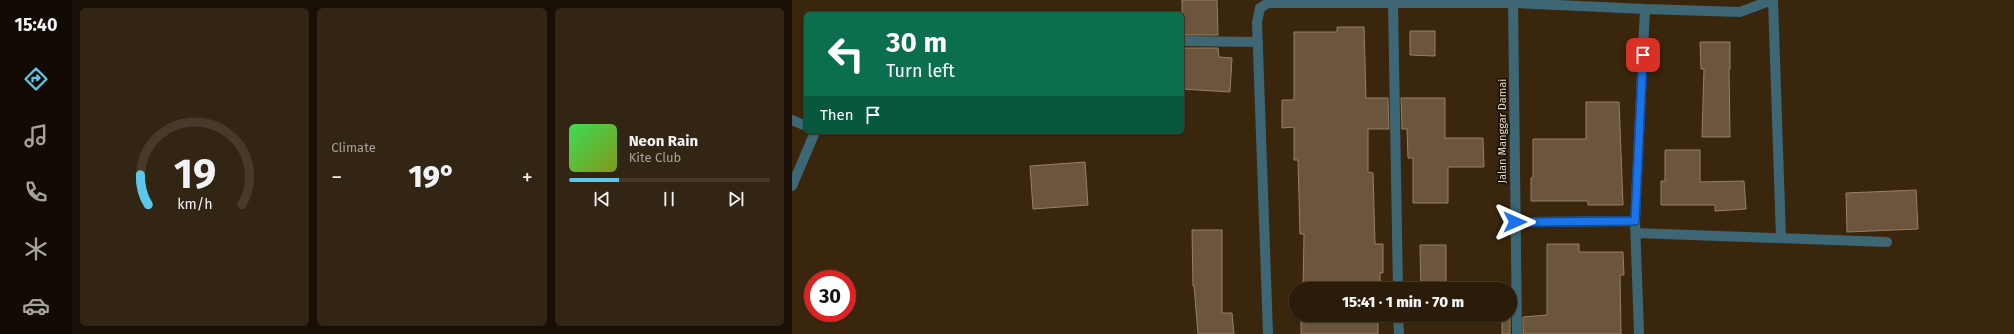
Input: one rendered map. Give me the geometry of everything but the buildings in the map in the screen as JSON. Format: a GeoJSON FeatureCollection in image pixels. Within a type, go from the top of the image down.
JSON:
{"type":"FeatureCollection","features":[{"type":"Feature","properties":{"kind":"street"},"geometry":{"type":"LineString","coordinates":[[1268,334],[1257,22],[1260,8],[1268,3],[1393,4],[1513,2],[1645,10],[1740,12],[1772,0],[1781,238]]}},
{"type":"Feature","properties":{"kind":"street","name":"Jalan Manggar Damai"},"geometry":{"type":"LineString","coordinates":[[1513,2],[1517,334]]}},
{"type":"Feature","properties":{"kind":"street"},"geometry":{"type":"LineString","coordinates":[[1393,4],[1398,282]]}},
{"type":"Feature","properties":{"kind":"street"},"geometry":{"type":"LineString","coordinates":[[1639,334],[1635,221],[1645,10]]}},
{"type":"Feature","properties":{"kind":"street"},"geometry":{"type":"LineString","coordinates":[[1184,41],[1258,42]]}},
{"type":"Feature","properties":{"kind":"street"},"geometry":{"type":"LineString","coordinates":[[792,120],[804,125]]}},
{"type":"Feature","properties":{"kind":"street"},"geometry":{"type":"LineString","coordinates":[[792,186],[814,134]]}},
{"type":"Feature","properties":{"kind":"street"},"geometry":{"type":"LineString","coordinates":[[1515,222],[1635,221]]}},
{"type":"Feature","properties":{"kind":"street"},"geometry":{"type":"LineString","coordinates":[[1636,233],[1887,242]]}},
{"type":"Feature","properties":{"kind":"street"},"geometry":{"type":"LineString","coordinates":[[1398,322],[1398,334]]}},
{"type":"Feature","properties":{"kind":"route"},"geometry":{"type":"LineString","coordinates":[[1515,222],[1635,221],[1643,55]]}}]}
